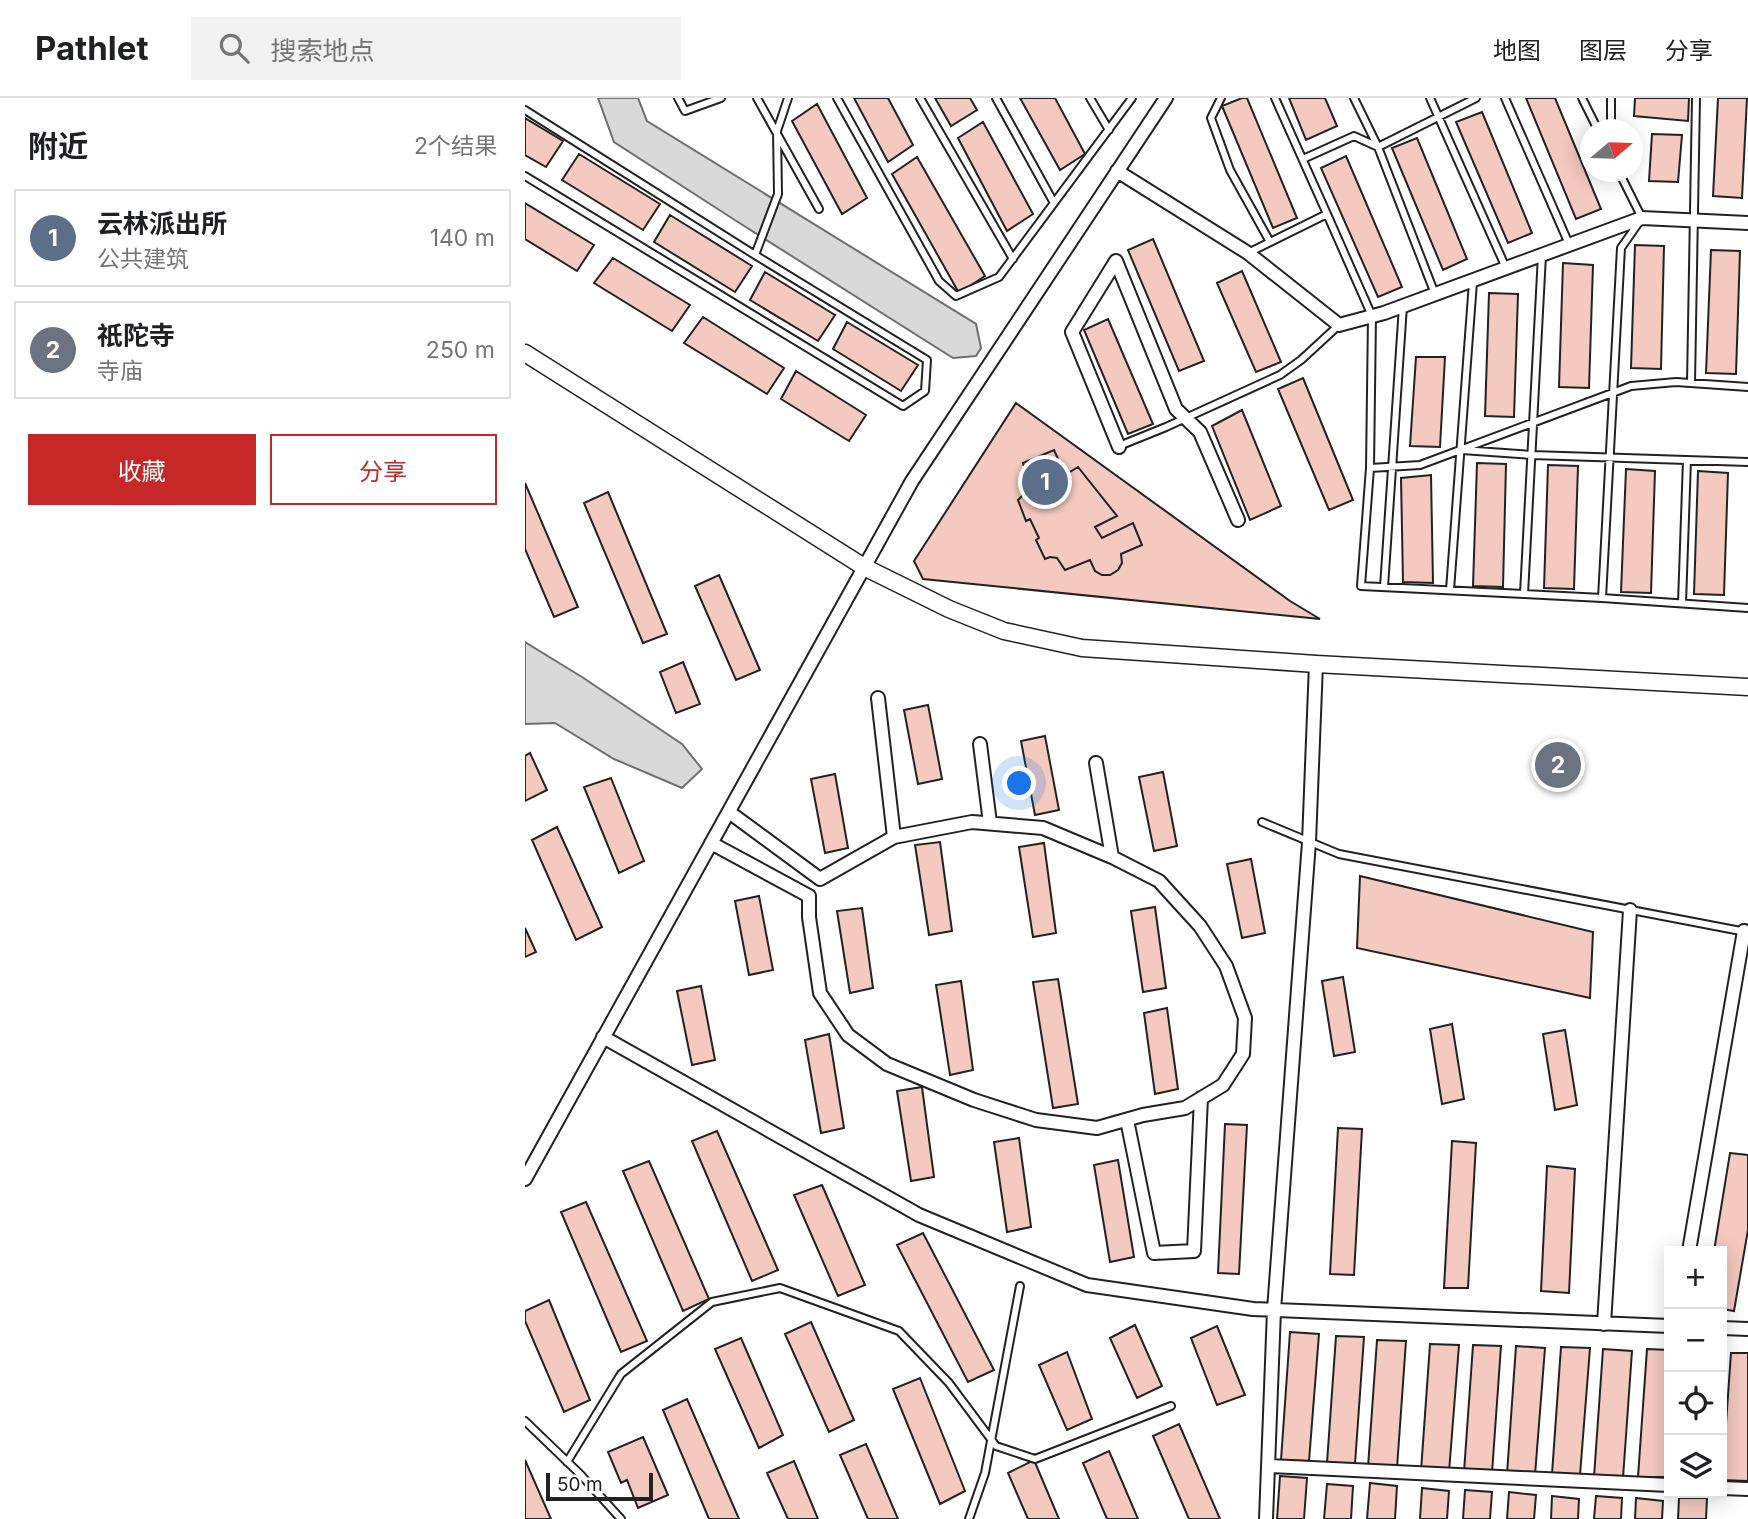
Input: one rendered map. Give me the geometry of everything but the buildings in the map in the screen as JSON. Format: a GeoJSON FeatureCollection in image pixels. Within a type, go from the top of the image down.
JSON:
{"type":"FeatureCollection","features":[{"type":"Feature","properties":{"kind":"street"},"geometry":{"type":"LineString","coordinates":[[525,1179],[912,481],[1166,98]]}},
{"type":"Feature","properties":{"kind":"street"},"geometry":{"type":"LineString","coordinates":[[1117,171],[1248,253],[1339,326],[1403,306],[1642,218],[1748,223]]}},
{"type":"Feature","properties":{"kind":"street"},"geometry":{"type":"LineString","coordinates":[[1119,447],[1072,332],[1116,261],[1176,409],[1201,432],[1238,520]]}},
{"type":"Feature","properties":{"kind":"street"},"geometry":{"type":"LineString","coordinates":[[525,353],[864,567],[949,610],[1004,631],[1082,648],[1316,664],[1748,687]]}},
{"type":"Feature","properties":{"kind":"street"},"geometry":{"type":"LineString","coordinates":[[1266,1519],[1274,1310],[1309,842],[1316,664]]}},
{"type":"Feature","properties":{"kind":"street"},"geometry":{"type":"LineString","coordinates":[[877,698],[894,837]]}},
{"type":"Feature","properties":{"kind":"street"},"geometry":{"type":"LineString","coordinates":[[980,744],[990,823]]}},
{"type":"Feature","properties":{"kind":"street"},"geometry":{"type":"LineString","coordinates":[[1096,763],[1112,857]]}},
{"type":"Feature","properties":{"kind":"street"},"geometry":{"type":"LineString","coordinates":[[711,843],[809,896],[809,917],[820,993],[848,1035],[887,1064],[974,1100],[1036,1120],[1097,1128],[1185,1108],[1223,1085],[1243,1054],[1245,1018],[1226,966],[1200,926],[1159,881],[1112,857],[1043,828],[972,822],[894,837],[820,879],[729,812]]}},
{"type":"Feature","properties":{"kind":"street"},"geometry":{"type":"LineString","coordinates":[[1604,1324],[1630,910]]}},
{"type":"Feature","properties":{"kind":"street"},"geometry":{"type":"LineString","coordinates":[[1690,1246],[1746,932]]}},
{"type":"Feature","properties":{"kind":"street"},"geometry":{"type":"LineString","coordinates":[[603,1038],[919,1215],[1087,1285],[1253,1309],[1664,1326]]}},
{"type":"Feature","properties":{"kind":"street"},"geometry":{"type":"LineString","coordinates":[[1127,1120],[1154,1253],[1194,1251],[1201,1098]]}},
{"type":"Feature","properties":{"kind":"street"},"geometry":{"type":"LineString","coordinates":[[1727,1328],[1748,1329]]}},
{"type":"Feature","properties":{"kind":"street"},"geometry":{"type":"LineString","coordinates":[[1268,1466],[1664,1485]]}},
{"type":"Feature","properties":{"kind":"street"},"geometry":{"type":"LineString","coordinates":[[1727,1488],[1748,1489]]}},
{"type":"Feature","properties":{"kind":"lane"},"geometry":{"type":"LineString","coordinates":[[678,98],[685,111],[721,98]]}},
{"type":"Feature","properties":{"kind":"lane"},"geometry":{"type":"LineString","coordinates":[[757,98],[819,209]]}},
{"type":"Feature","properties":{"kind":"lane"},"geometry":{"type":"LineString","coordinates":[[755,255],[778,194],[777,131],[788,98]]}},
{"type":"Feature","properties":{"kind":"lane"},"geometry":{"type":"LineString","coordinates":[[837,98],[939,281],[956,296],[999,277],[1132,98]]}},
{"type":"Feature","properties":{"kind":"lane"},"geometry":{"type":"LineString","coordinates":[[920,98],[1013,259]]}},
{"type":"Feature","properties":{"kind":"lane"},"geometry":{"type":"LineString","coordinates":[[996,98],[1054,203]]}},
{"type":"Feature","properties":{"kind":"lane"},"geometry":{"type":"LineString","coordinates":[[1090,98],[1108,130]]}},
{"type":"Feature","properties":{"kind":"lane"},"geometry":{"type":"LineString","coordinates":[[1221,98],[1211,118],[1230,170],[1270,242]]}},
{"type":"Feature","properties":{"kind":"lane"},"geometry":{"type":"LineString","coordinates":[[1275,98],[1372,316],[1370,468],[1361,586],[1748,608]]}},
{"type":"Feature","properties":{"kind":"lane"},"geometry":{"type":"LineString","coordinates":[[1354,98],[1378,147],[1435,294]]}},
{"type":"Feature","properties":{"kind":"lane"},"geometry":{"type":"LineString","coordinates":[[1430,98],[1506,268]]}},
{"type":"Feature","properties":{"kind":"lane"},"geometry":{"type":"LineString","coordinates":[[1378,147],[1476,98]]}},
{"type":"Feature","properties":{"kind":"lane"},"geometry":{"type":"LineString","coordinates":[[1505,98],[1569,245]]}},
{"type":"Feature","properties":{"kind":"lane"},"geometry":{"type":"LineString","coordinates":[[1582,98],[1592,119]]}},
{"type":"Feature","properties":{"kind":"lane"},"geometry":{"type":"LineString","coordinates":[[1611,98],[1611,119]]}},
{"type":"Feature","properties":{"kind":"lane"},"geometry":{"type":"LineString","coordinates":[[1691,383],[1696,98]]}},
{"type":"Feature","properties":{"kind":"lane"},"geometry":{"type":"LineString","coordinates":[[525,110],[927,360],[925,391],[903,407],[525,176]]}},
{"type":"Feature","properties":{"kind":"lane"},"geometry":{"type":"LineString","coordinates":[[1303,159],[1355,136],[1378,147]]}},
{"type":"Feature","properties":{"kind":"lane"},"geometry":{"type":"LineString","coordinates":[[1602,598],[1621,248],[1642,218],[1624,182]]}},
{"type":"Feature","properties":{"kind":"lane"},"geometry":{"type":"LineString","coordinates":[[1248,253],[1327,214]]}},
{"type":"Feature","properties":{"kind":"lane"},"geometry":{"type":"LineString","coordinates":[[1524,594],[1542,255]]}},
{"type":"Feature","properties":{"kind":"lane"},"geometry":{"type":"LineString","coordinates":[[1450,590],[1473,280]]}},
{"type":"Feature","properties":{"kind":"lane"},"geometry":{"type":"LineString","coordinates":[[1384,587],[1403,306]]}},
{"type":"Feature","properties":{"kind":"lane"},"geometry":{"type":"LineString","coordinates":[[1119,447],[1280,374],[1339,326]]}},
{"type":"Feature","properties":{"kind":"lane"},"geometry":{"type":"LineString","coordinates":[[1370,468],[1420,465],[1631,386],[1676,382],[1748,387]]}},
{"type":"Feature","properties":{"kind":"lane"},"geometry":{"type":"LineString","coordinates":[[1460,450],[1748,462]]}},
{"type":"Feature","properties":{"kind":"lane"},"geometry":{"type":"LineString","coordinates":[[1682,603],[1687,460]]}},
{"type":"Feature","properties":{"kind":"lane"},"geometry":{"type":"LineString","coordinates":[[1262,822],[1339,854],[1746,932]]}},
{"type":"Feature","properties":{"kind":"lane"},"geometry":{"type":"LineString","coordinates":[[969,1519],[985,1473],[1020,1286]]}},
{"type":"Feature","properties":{"kind":"lane"},"geometry":{"type":"LineString","coordinates":[[567,1462],[621,1374],[712,1302],[780,1288],[899,1331],[949,1384],[996,1446],[1035,1459],[1171,1406]]}},
{"type":"Feature","properties":{"kind":"lane"},"geometry":{"type":"LineString","coordinates":[[525,1422],[621,1519]]}},
{"type":"Feature","properties":{"kind":"shaded area"},"geometry":{"type":"Polygon","coordinates":[[[598,98],[638,98],[647,121],[976,324],[981,348],[976,356],[953,358],[614,142],[598,98]]]}},
{"type":"Feature","properties":{"kind":"shaded area"},"geometry":{"type":"Polygon","coordinates":[[[525,642],[682,744],[702,769],[682,788],[614,759],[555,723],[525,724],[525,642]]]}},
{"type":"Feature","properties":{"kind":"place","name":"云林派出所"},"geometry":{"type":"Point","coordinates":[1045,482]}},
{"type":"Feature","properties":{"kind":"place","name":"祇陀寺"},"geometry":{"type":"Point","coordinates":[1558,765]}}]}
